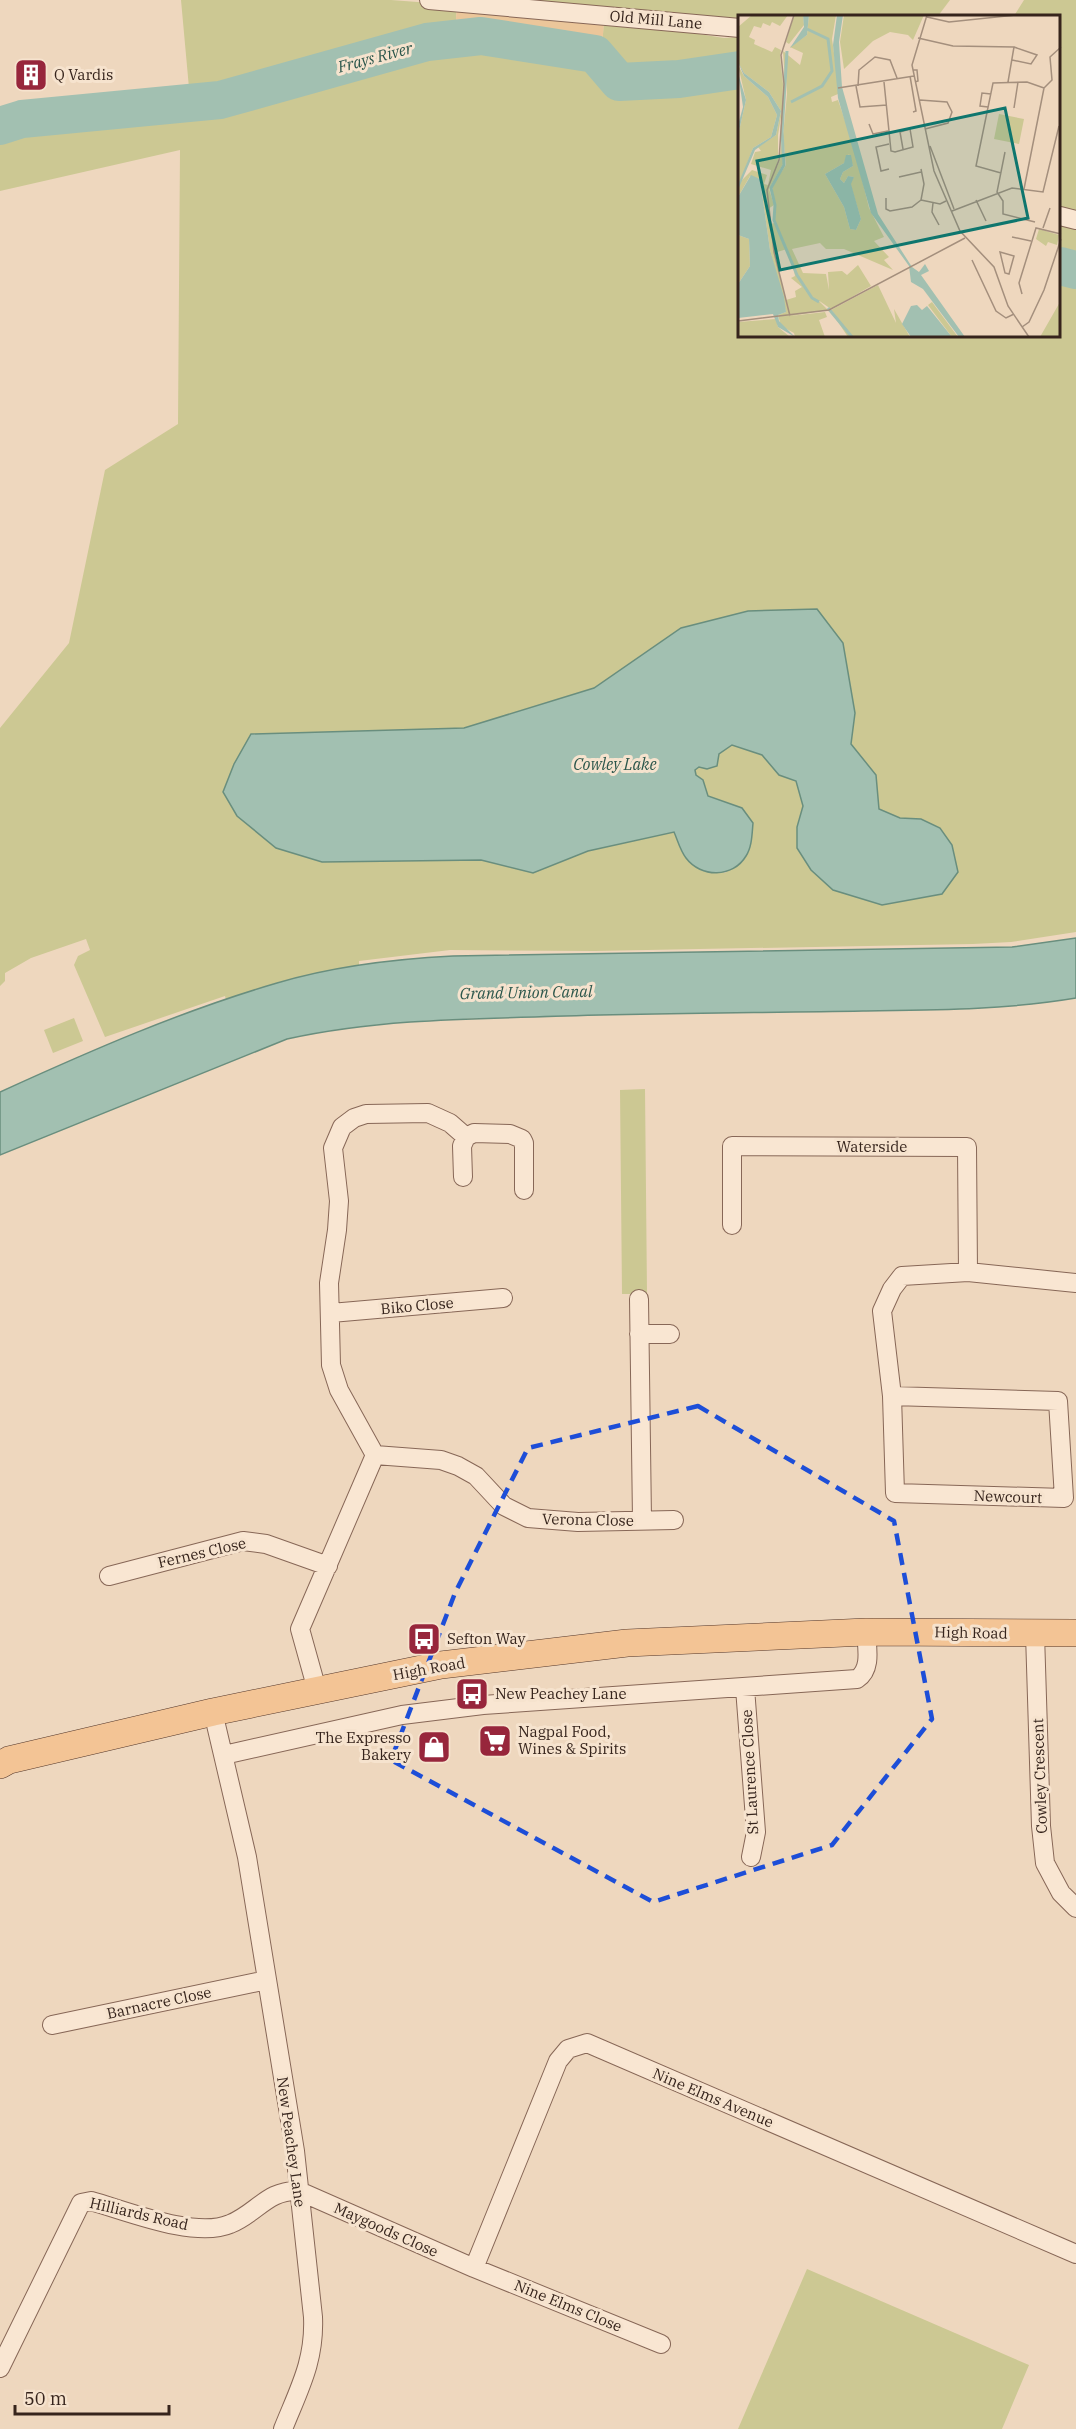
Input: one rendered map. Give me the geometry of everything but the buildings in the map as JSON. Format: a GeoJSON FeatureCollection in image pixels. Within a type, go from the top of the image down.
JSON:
{"type":"FeatureCollection","features":[{"type":"Feature","properties":{"kind":"main road","name":"High Road"},"geometry":{"type":"LineString","coordinates":[[0,1765],[9,1760],[213,1712],[441,1665],[627,1643],[866,1632],[1076,1633]]}},
{"type":"Feature","properties":{"kind":"street","name":"Old Mill Lane"},"geometry":{"type":"LineString","coordinates":[[429,0],[738,28]]}},
{"type":"Feature","properties":{"kind":"street"},"geometry":{"type":"LineString","coordinates":[[1061,216],[1076,220]]}},
{"type":"Feature","properties":{"kind":"street"},"geometry":{"type":"LineString","coordinates":[[317,1690],[300,1629],[375,1455],[339,1390],[331,1365],[329,1283],[339,1201],[332,1155],[335,1142],[342,1127],[354,1118],[366,1114],[428,1113],[450,1123],[466,1137]]}},
{"type":"Feature","properties":{"kind":"street"},"geometry":{"type":"LineString","coordinates":[[463,1177],[462,1146],[466,1137],[474,1133],[510,1134],[522,1139],[524,1143],[524,1190]]}},
{"type":"Feature","properties":{"kind":"street","name":"Waterside"},"geometry":{"type":"LineString","coordinates":[[732,1225],[728,1146],[967,1148],[968,1272]]}},
{"type":"Feature","properties":{"kind":"street","name":"Newcourt"},"geometry":{"type":"LineString","coordinates":[[892,1396],[1058,1401],[1064,1498],[895,1493],[892,1396],[882,1311],[892,1289],[902,1276],[968,1272],[1076,1283]]}},
{"type":"Feature","properties":{"kind":"street","name":"Biko Close"},"geometry":{"type":"LineString","coordinates":[[331,1313],[503,1298]]}},
{"type":"Feature","properties":{"kind":"street","name":"Verona Close"},"geometry":{"type":"LineString","coordinates":[[639,1299],[642,1520]]}},
{"type":"Feature","properties":{"kind":"street"},"geometry":{"type":"LineString","coordinates":[[639,1334],[670,1334]]}},
{"type":"Feature","properties":{"kind":"street","name":"Verona Close"},"geometry":{"type":"LineString","coordinates":[[375,1455],[441,1460],[458,1466],[476,1476],[504,1506],[528,1518],[578,1522],[674,1520]]}},
{"type":"Feature","properties":{"kind":"street","name":"Fernes Close"},"geometry":{"type":"LineString","coordinates":[[109,1576],[243,1541],[266,1544],[328,1566]]}},
{"type":"Feature","properties":{"kind":"street"},"geometry":{"type":"LineString","coordinates":[[224,1755],[402,1715],[460,1708],[857,1679],[864,1673],[867,1666],[866,1632]]}},
{"type":"Feature","properties":{"kind":"street","name":"Cowley Crescent"},"geometry":{"type":"LineString","coordinates":[[1035,1634],[1041,1827],[1045,1863],[1061,1893],[1076,1908]]}},
{"type":"Feature","properties":{"kind":"street","name":"St Laurence Close"},"geometry":{"type":"LineString","coordinates":[[745,1688],[756,1832],[751,1857]]}},
{"type":"Feature","properties":{"kind":"street","name":"New Peachey Lane"},"geometry":{"type":"LineString","coordinates":[[213,1712],[247,1857],[295,2151],[314,2339],[310,2361],[283,2429]]}},
{"type":"Feature","properties":{"kind":"street","name":"Barnacre Close"},"geometry":{"type":"LineString","coordinates":[[52,2025],[267,1980]]}},
{"type":"Feature","properties":{"kind":"street","name":"Nine Elms Avenue"},"geometry":{"type":"LineString","coordinates":[[474,2268],[558,2061],[568,2049],[587,2043],[1076,2254]]}},
{"type":"Feature","properties":{"kind":"street","name":"Hilliards Road"},"geometry":{"type":"LineString","coordinates":[[0,2368],[81,2203],[91,2201],[173,2224],[207,2228],[229,2225],[276,2194],[288,2190],[299,2192]]}},
{"type":"Feature","properties":{"kind":"street","name":"Maygoods Close"},"geometry":{"type":"LineString","coordinates":[[299,2192],[474,2268]]}},
{"type":"Feature","properties":{"kind":"street","name":"Nine Elms Close"},"geometry":{"type":"LineString","coordinates":[[474,2268],[662,2344]]}},
{"type":"Feature","properties":{"kind":"highlighted area"},"geometry":{"type":"Polygon","coordinates":[[[698,1406],[894,1521],[932,1719],[832,1845],[653,1902],[391,1760],[455,1593],[528,1448],[698,1406]]]}},
{"type":"Feature","properties":{"kind":"shaded area"},"geometry":{"type":"Polygon","coordinates":[[[181,0],[391,0],[457,5],[455,35],[428,39],[219,96],[190,99],[181,0]]]}},
{"type":"Feature","properties":{"kind":"shaded area"},"geometry":{"type":"Polygon","coordinates":[[[467,0],[950,0],[939,15],[738,15],[738,24],[467,0]]]}},
{"type":"Feature","properties":{"kind":"shaded area"},"geometry":{"type":"Polygon","coordinates":[[[1024,0],[1076,0],[1076,212],[1061,207],[1061,15],[1015,15],[1024,0]]]}},
{"type":"Feature","properties":{"kind":"shaded area"},"geometry":{"type":"Polygon","coordinates":[[[604,19],[724,38],[738,37],[738,61],[627,73],[602,49],[604,19]]]}},
{"type":"Feature","properties":{"kind":"shaded area"},"geometry":{"type":"Polygon","coordinates":[[[481,38],[594,56],[619,84],[738,78],[738,338],[1061,338],[1061,276],[1076,279],[1076,932],[1011,942],[973,944],[595,951],[450,950],[359,961],[359,965],[279,982],[226,1000],[225,996],[105,1037],[74,965],[78,956],[90,950],[86,939],[31,958],[5,973],[5,981],[0,986],[0,728],[69,643],[105,470],[178,424],[180,150],[0,191],[0,128],[22,120],[220,101],[428,44],[481,38]],[[682,628],[594,688],[464,728],[252,734],[234,764],[223,792],[237,816],[276,848],[322,862],[481,860],[533,873],[588,851],[674,832],[681,850],[725,873],[746,857],[742,808],[708,796],[703,780],[696,775],[695,770],[732,745],[762,755],[779,775],[796,781],[803,806],[797,827],[833,890],[882,905],[942,894],[921,819],[900,818],[879,809],[876,775],[851,744],[855,713],[682,628]]]}},
{"type":"Feature","properties":{"kind":"shaded area"},"geometry":{"type":"Polygon","coordinates":[[[1061,224],[1076,230],[1076,261],[1061,257],[1061,224]]]}},
{"type":"Feature","properties":{"kind":"shaded area"},"geometry":{"type":"Polygon","coordinates":[[[74,1018],[83,1041],[53,1053],[44,1030],[74,1018]]]}},
{"type":"Feature","properties":{"kind":"shaded area"},"geometry":{"type":"Polygon","coordinates":[[[645,1089],[647,1294],[622,1294],[620,1090],[645,1089]]]}},
{"type":"Feature","properties":{"kind":"shaded area"},"geometry":{"type":"Polygon","coordinates":[[[807,2269],[1029,2365],[1002,2429],[738,2429],[807,2269]]]}},
{"type":"Feature","properties":{"kind":"sand"},"geometry":{"type":"Polygon","coordinates":[[[457,5],[604,19],[602,49],[477,32],[455,35],[457,5]]]}},
{"type":"Feature","properties":{"kind":"water","name":"Cowley Lake"},"geometry":{"type":"Polygon","coordinates":[[[817,609],[843,643],[855,713],[851,744],[876,775],[879,809],[900,818],[921,819],[940,828],[952,845],[958,872],[942,894],[882,905],[833,890],[811,870],[797,848],[797,827],[803,806],[796,781],[779,775],[762,755],[732,745],[719,754],[717,766],[707,769],[699,767],[695,770],[696,775],[703,780],[708,796],[742,808],[753,823],[751,845],[746,856],[733,868],[717,873],[692,865],[682,852],[674,832],[588,851],[533,873],[481,860],[322,862],[276,848],[237,816],[223,792],[234,764],[251,734],[464,728],[594,688],[681,628],[748,611],[817,609]]]}},
{"type":"Feature","properties":{"kind":"water","name":"Grand Union Canal"},"geometry":{"type":"Polygon","coordinates":[[[1076,938],[1076,998],[970,1009],[472,1019],[349,1028],[287,1039],[0,1155],[0,1092],[171,1019],[241,994],[320,972],[386,961],[453,956],[1012,947],[1076,938]]]}},
{"type":"Feature","properties":{"kind":"waterway","name":"Frays River"},"geometry":{"type":"LineString","coordinates":[[0,126],[22,119],[220,100],[427,42],[481,36],[595,54],[619,82],[679,79],[738,70]]}},
{"type":"Feature","properties":{"kind":"waterway","name":"Frays River"},"geometry":{"type":"LineString","coordinates":[[1061,266],[1076,270]]}},
{"type":"Feature","properties":{"kind":"place","name":"Q Vardis"},"geometry":{"type":"Point","coordinates":[31,75]}},
{"type":"Feature","properties":{"kind":"place","name":"Sefton Way"},"geometry":{"type":"Point","coordinates":[424,1639]}},
{"type":"Feature","properties":{"kind":"place","name":"New Peachey Lane"},"geometry":{"type":"Point","coordinates":[472,1694]}},
{"type":"Feature","properties":{"kind":"place","name":"Nagpal Food, Wines & Spirits"},"geometry":{"type":"Point","coordinates":[495,1741]}},
{"type":"Feature","properties":{"kind":"place","name":"The Expresso Bakery"},"geometry":{"type":"Point","coordinates":[434,1747]}}]}
